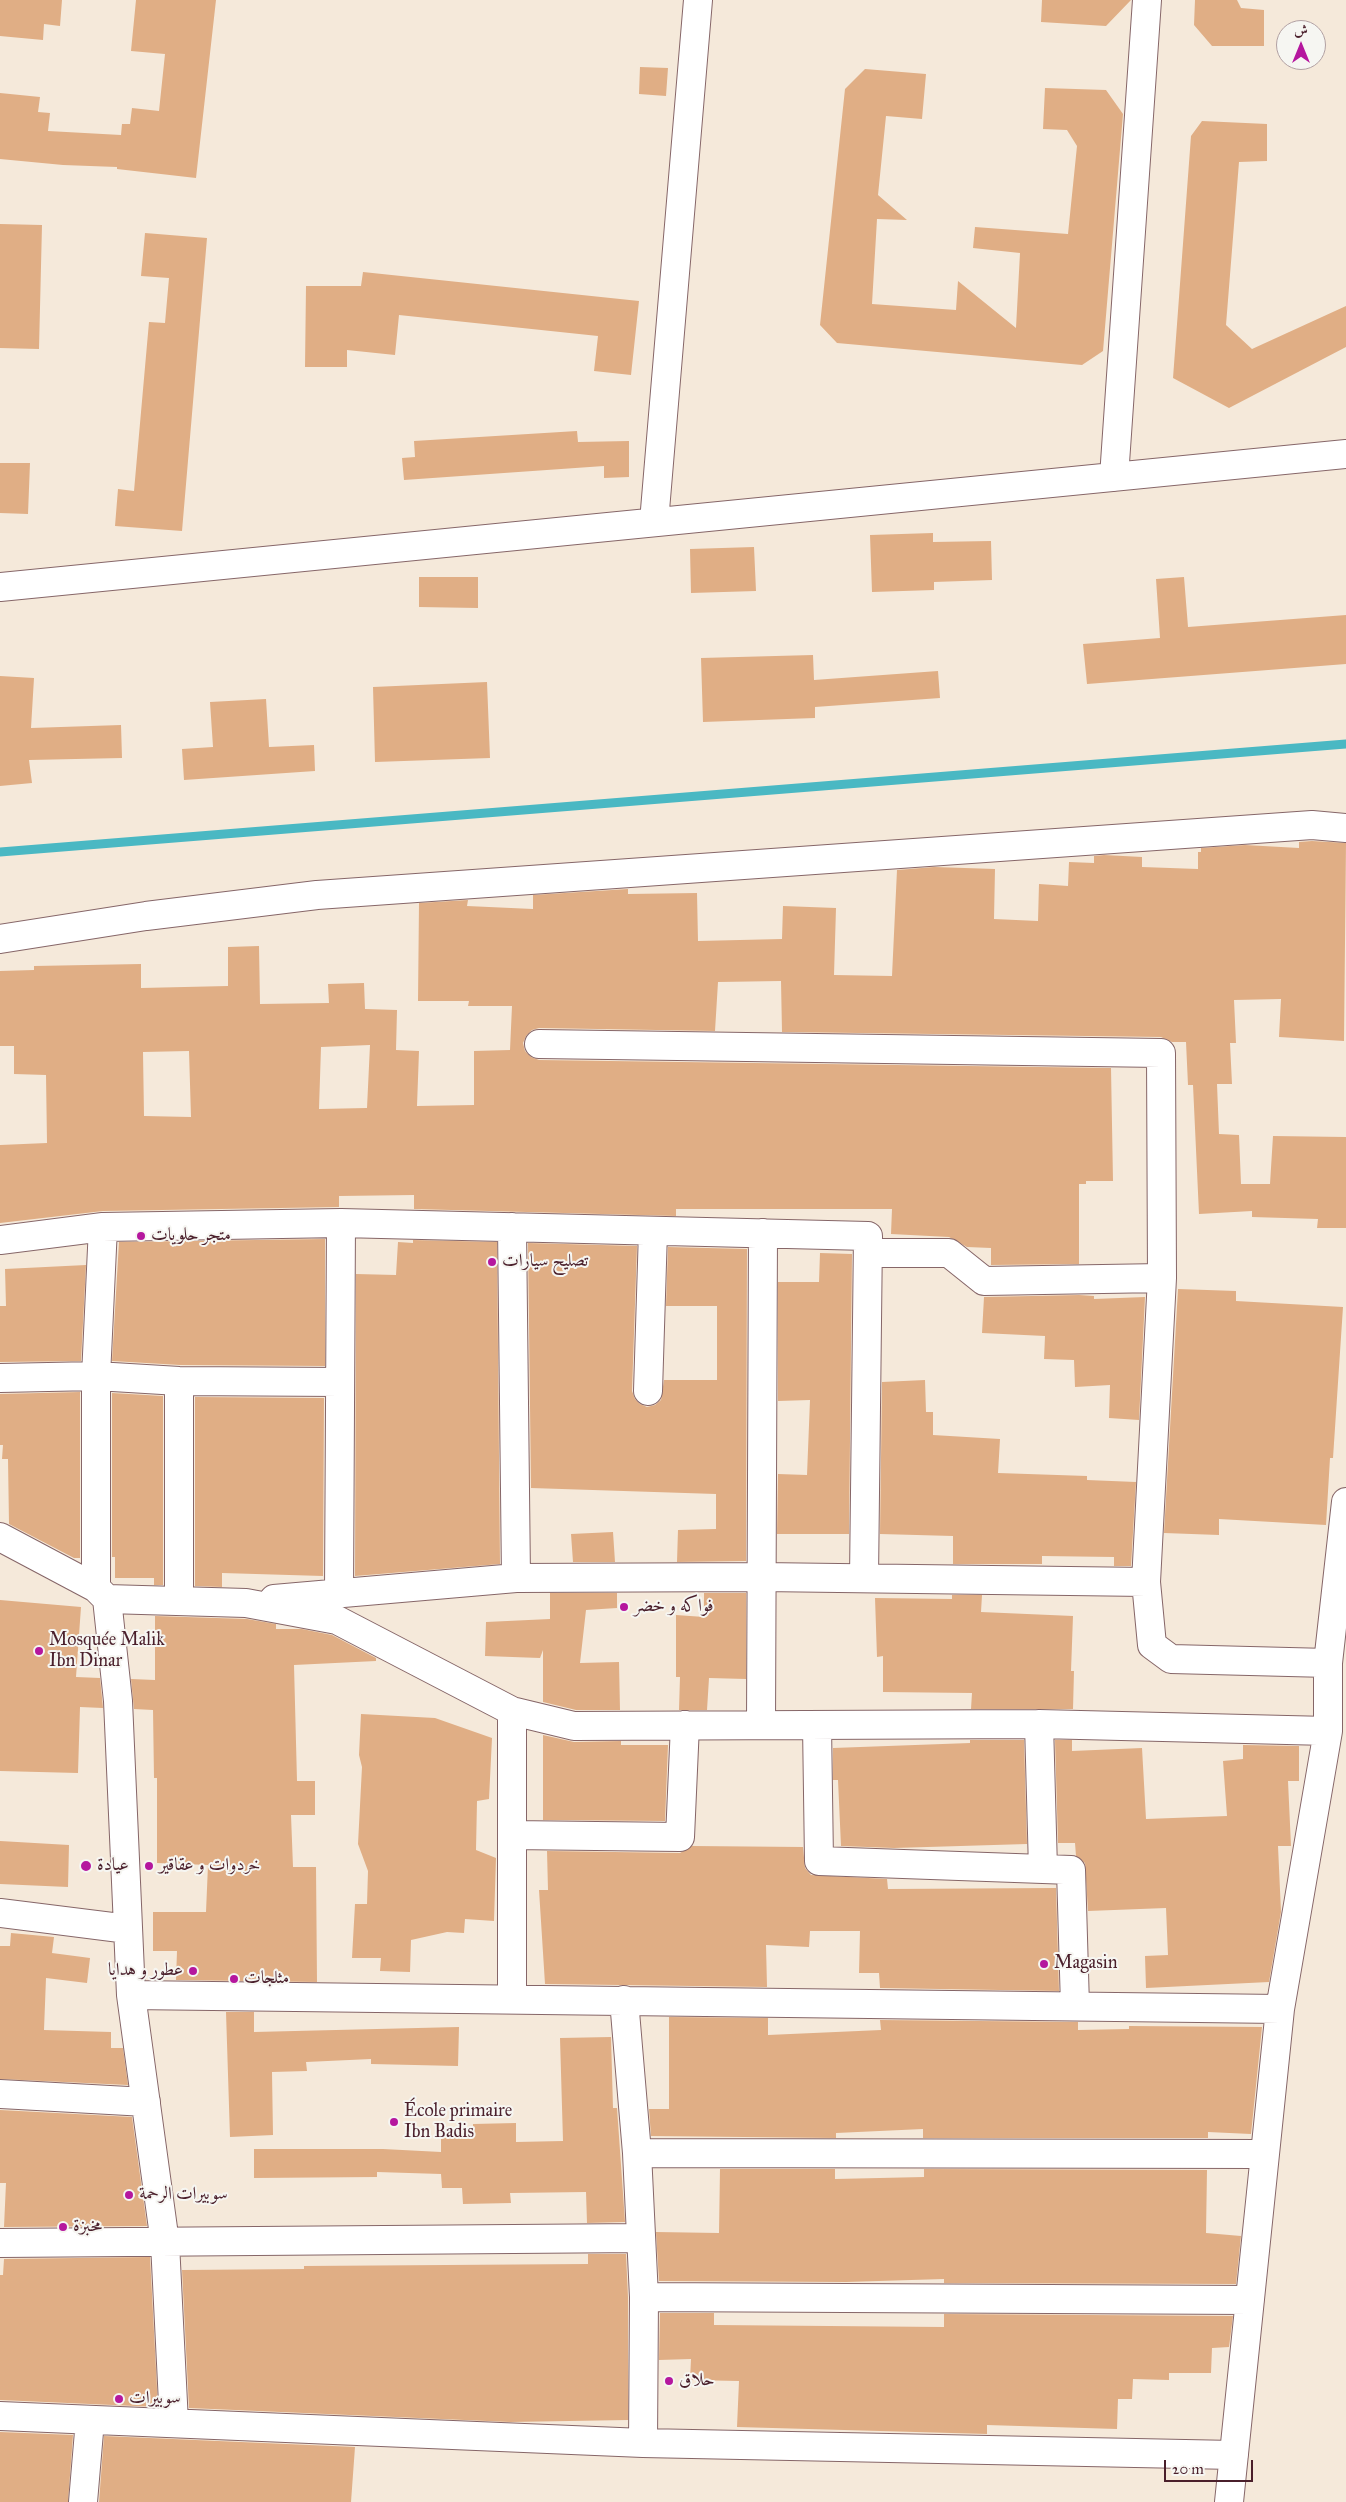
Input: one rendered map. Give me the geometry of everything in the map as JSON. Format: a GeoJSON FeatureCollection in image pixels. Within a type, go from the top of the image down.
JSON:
{"type":"FeatureCollection","features":[{"type":"Feature","properties":{"kind":"street"},"geometry":{"type":"LineString","coordinates":[[654,522],[698,0]]}},
{"type":"Feature","properties":{"kind":"street"},"geometry":{"type":"LineString","coordinates":[[1114,477],[1147,0]]}},
{"type":"Feature","properties":{"kind":"street"},"geometry":{"type":"LineString","coordinates":[[0,586],[1346,454]]}},
{"type":"Feature","properties":{"kind":"street"},"geometry":{"type":"LineString","coordinates":[[0,939],[146,916],[318,895],[1302,826],[1346,828]]}},
{"type":"Feature","properties":{"kind":"street"},"geometry":{"type":"LineString","coordinates":[[539,1044],[1161,1052],[1162,1278],[1146,1582],[1152,1645],[1171,1659],[1328,1663]]}},
{"type":"Feature","properties":{"kind":"street"},"geometry":{"type":"LineString","coordinates":[[339,1592],[341,1223]]}},
{"type":"Feature","properties":{"kind":"street"},"geometry":{"type":"LineString","coordinates":[[0,1240],[104,1227],[341,1223],[868,1236],[864,1578]]}},
{"type":"Feature","properties":{"kind":"street"},"geometry":{"type":"LineString","coordinates":[[104,1227],[96,1376],[102,1593],[118,1701],[131,1995],[165,2243],[174,2423]]}},
{"type":"Feature","properties":{"kind":"street"},"geometry":{"type":"LineString","coordinates":[[512,1227],[516,1578]]}},
{"type":"Feature","properties":{"kind":"street"},"geometry":{"type":"LineString","coordinates":[[648,1391],[652,1231]]}},
{"type":"Feature","properties":{"kind":"street"},"geometry":{"type":"LineString","coordinates":[[761,1725],[763,1233]]}},
{"type":"Feature","properties":{"kind":"street"},"geometry":{"type":"LineString","coordinates":[[868,1253],[949,1253],[984,1281],[1162,1278]]}},
{"type":"Feature","properties":{"kind":"street"},"geometry":{"type":"LineString","coordinates":[[0,1378],[96,1376],[179,1381],[340,1382]]}},
{"type":"Feature","properties":{"kind":"street"},"geometry":{"type":"LineString","coordinates":[[179,1381],[179,1601]]}},
{"type":"Feature","properties":{"kind":"street"},"geometry":{"type":"LineString","coordinates":[[1229,2502],[1280,2009],[1328,1731],[1328,1663],[1346,1502]]}},
{"type":"Feature","properties":{"kind":"street"},"geometry":{"type":"LineString","coordinates":[[0,1537],[102,1593],[179,1601],[246,1603],[339,1592],[516,1578],[762,1577],[1146,1582]]}},
{"type":"Feature","properties":{"kind":"street"},"geometry":{"type":"LineString","coordinates":[[246,1603],[337,1620],[512,1712],[574,1726],[1039,1724],[1328,1731]]}},
{"type":"Feature","properties":{"kind":"street"},"geometry":{"type":"LineString","coordinates":[[512,1712],[512,1999]]}},
{"type":"Feature","properties":{"kind":"street"},"geometry":{"type":"LineString","coordinates":[[1039,1724],[1043,1869]]}},
{"type":"Feature","properties":{"kind":"street"},"geometry":{"type":"LineString","coordinates":[[512,1835],[680,1836],[685,1725]]}},
{"type":"Feature","properties":{"kind":"street"},"geometry":{"type":"LineString","coordinates":[[817,1725],[819,1861],[1071,1870],[1075,2006]]}},
{"type":"Feature","properties":{"kind":"street"},"geometry":{"type":"LineString","coordinates":[[0,1913],[128,1929]]}},
{"type":"Feature","properties":{"kind":"street"},"geometry":{"type":"LineString","coordinates":[[131,1995],[1280,2009]]}},
{"type":"Feature","properties":{"kind":"street"},"geometry":{"type":"LineString","coordinates":[[624,2000],[636,2153],[644,2297],[643,2443]]}},
{"type":"Feature","properties":{"kind":"street"},"geometry":{"type":"LineString","coordinates":[[0,2094],[146,2102]]}},
{"type":"Feature","properties":{"kind":"street"},"geometry":{"type":"LineString","coordinates":[[636,2153],[1265,2154]]}},
{"type":"Feature","properties":{"kind":"street"},"geometry":{"type":"LineString","coordinates":[[0,2243],[641,2238]]}},
{"type":"Feature","properties":{"kind":"street"},"geometry":{"type":"LineString","coordinates":[[644,2297],[1250,2300]]}},
{"type":"Feature","properties":{"kind":"street"},"geometry":{"type":"LineString","coordinates":[[0,2416],[643,2443],[1234,2455]]}},
{"type":"Feature","properties":{"kind":"street"},"geometry":{"type":"LineString","coordinates":[[83,2502],[90,2420]]}},
{"type":"Feature","properties":{"kind":"building"},"geometry":{"type":"Polygon","coordinates":[[[0,0],[62,0],[60,26],[44,24],[43,40],[0,36],[0,0]]]}},
{"type":"Feature","properties":{"kind":"building"},"geometry":{"type":"Polygon","coordinates":[[[136,0],[216,0],[196,178],[117,169],[117,167],[63,165],[0,159],[0,93],[40,97],[38,112],[50,113],[48,131],[121,135],[122,124],[130,124],[132,108],[159,111],[165,54],[131,51],[136,0]]]}},
{"type":"Feature","properties":{"kind":"building"},"geometry":{"type":"Polygon","coordinates":[[[1042,0],[1131,0],[1106,26],[1041,22],[1042,0]]]}},
{"type":"Feature","properties":{"kind":"building"},"geometry":{"type":"Polygon","coordinates":[[[1195,0],[1237,0],[1241,8],[1264,10],[1264,46],[1212,46],[1194,25],[1195,0]]]}},
{"type":"Feature","properties":{"kind":"building"},"geometry":{"type":"Polygon","coordinates":[[[640,67],[668,68],[666,96],[639,94],[640,67]]]}},
{"type":"Feature","properties":{"kind":"building"},"geometry":{"type":"Polygon","coordinates":[[[865,69],[926,74],[922,119],[886,116],[878,195],[907,220],[877,219],[872,304],[956,310],[958,281],[1016,328],[1020,253],[973,248],[975,227],[1068,234],[1077,146],[1067,130],[1043,129],[1045,88],[1106,90],[1123,114],[1103,351],[1082,365],[837,343],[820,325],[845,89],[865,69]]]}},
{"type":"Feature","properties":{"kind":"building"},"geometry":{"type":"Polygon","coordinates":[[[1202,121],[1267,124],[1267,161],[1239,162],[1226,325],[1252,349],[1346,306],[1346,347],[1229,408],[1173,378],[1191,136],[1202,121]]]}},
{"type":"Feature","properties":{"kind":"building"},"geometry":{"type":"Polygon","coordinates":[[[0,224],[42,225],[39,349],[0,348],[0,224]]]}},
{"type":"Feature","properties":{"kind":"building"},"geometry":{"type":"Polygon","coordinates":[[[145,233],[207,238],[182,531],[115,526],[118,489],[134,491],[149,322],[165,323],[169,278],[141,276],[145,233]]]}},
{"type":"Feature","properties":{"kind":"building"},"geometry":{"type":"Polygon","coordinates":[[[363,272],[639,301],[631,375],[594,371],[598,336],[399,315],[395,355],[347,350],[347,367],[305,367],[306,286],[361,286],[363,272]]]}},
{"type":"Feature","properties":{"kind":"building"},"geometry":{"type":"Polygon","coordinates":[[[577,431],[578,442],[629,441],[629,477],[604,478],[604,466],[404,480],[402,458],[415,457],[414,441],[577,431]]]}},
{"type":"Feature","properties":{"kind":"building"},"geometry":{"type":"Polygon","coordinates":[[[0,463],[30,463],[28,514],[0,513],[0,463]]]}},
{"type":"Feature","properties":{"kind":"building"},"geometry":{"type":"Polygon","coordinates":[[[933,533],[933,542],[991,541],[992,580],[934,582],[934,590],[872,592],[870,535],[933,533]]]}},
{"type":"Feature","properties":{"kind":"building"},"geometry":{"type":"Polygon","coordinates":[[[754,547],[756,591],[691,593],[690,549],[754,547]]]}},
{"type":"Feature","properties":{"kind":"building"},"geometry":{"type":"Polygon","coordinates":[[[419,577],[478,577],[478,608],[419,607],[419,577]]]}},
{"type":"Feature","properties":{"kind":"building"},"geometry":{"type":"Polygon","coordinates":[[[1184,577],[1188,627],[1346,615],[1346,664],[1087,684],[1083,644],[1160,638],[1156,579],[1184,577]]]}},
{"type":"Feature","properties":{"kind":"building"},"geometry":{"type":"Polygon","coordinates":[[[813,655],[814,680],[938,671],[940,698],[815,707],[815,718],[703,722],[701,658],[813,655]]]}},
{"type":"Feature","properties":{"kind":"building"},"geometry":{"type":"Polygon","coordinates":[[[0,676],[34,678],[31,728],[121,725],[122,758],[29,760],[32,783],[0,786],[0,676]]]}},
{"type":"Feature","properties":{"kind":"building"},"geometry":{"type":"Polygon","coordinates":[[[487,682],[490,758],[375,762],[373,687],[487,682]]]}},
{"type":"Feature","properties":{"kind":"building"},"geometry":{"type":"Polygon","coordinates":[[[266,699],[269,747],[314,745],[315,771],[184,780],[182,749],[213,747],[210,702],[266,699]]]}},
{"type":"Feature","properties":{"kind":"building"},"geometry":{"type":"Polygon","coordinates":[[[1299,842],[1346,843],[1344,1041],[1279,1037],[1281,999],[1234,1000],[1236,1043],[1230,1043],[1232,1084],[1217,1084],[1219,1134],[1239,1135],[1241,1184],[1270,1184],[1273,1136],[1346,1137],[1346,1228],[1317,1228],[1318,1219],[1252,1217],[1252,1211],[1199,1214],[1193,1085],[1188,1085],[1186,1042],[1172,1042],[1161,1037],[782,1032],[781,981],[718,982],[715,1031],[539,1028],[532,1030],[526,1036],[523,1043],[525,1051],[531,1057],[539,1060],[1111,1068],[1113,1181],[1086,1181],[1086,1184],[1079,1184],[1079,1264],[991,1265],[991,1248],[967,1247],[949,1237],[891,1234],[892,1209],[676,1209],[676,1216],[414,1209],[414,1195],[339,1196],[339,1207],[103,1211],[0,1223],[0,1145],[47,1143],[46,1075],[14,1074],[14,1046],[0,1046],[0,971],[34,970],[34,966],[141,964],[141,988],[228,986],[228,947],[259,946],[260,1004],[329,1003],[328,984],[364,983],[365,1009],[397,1010],[396,1050],[419,1051],[417,1106],[474,1105],[474,1051],[510,1050],[512,1006],[468,1006],[469,1001],[418,1001],[419,903],[468,900],[467,906],[533,909],[533,895],[628,889],[628,894],[697,893],[698,941],[782,939],[783,906],[836,908],[834,975],[892,976],[897,870],[934,867],[995,869],[994,919],[1038,921],[1039,884],[1068,886],[1069,862],[1094,863],[1094,856],[1104,855],[1142,857],[1142,867],[1198,869],[1198,852],[1201,852],[1201,848],[1245,845],[1299,848],[1299,842]],[[370,1045],[321,1047],[319,1109],[367,1108],[370,1045]],[[189,1051],[143,1052],[144,1116],[191,1117],[189,1051]]]}},
{"type":"Feature","properties":{"kind":"building"},"geometry":{"type":"Polygon","coordinates":[[[325,1239],[325,1366],[180,1365],[112,1361],[119,1242],[325,1239]]]}},
{"type":"Feature","properties":{"kind":"building"},"geometry":{"type":"Polygon","coordinates":[[[413,1240],[497,1242],[500,1564],[355,1576],[356,1274],[396,1275],[398,1242],[413,1243],[413,1240]]]}},
{"type":"Feature","properties":{"kind":"building"},"geometry":{"type":"Polygon","coordinates":[[[528,1243],[637,1246],[632,1391],[635,1399],[647,1407],[655,1405],[661,1400],[664,1380],[717,1380],[717,1306],[666,1306],[668,1247],[747,1249],[746,1561],[677,1562],[678,1530],[716,1529],[716,1494],[531,1488],[528,1243]]]}},
{"type":"Feature","properties":{"kind":"building"},"geometry":{"type":"Polygon","coordinates":[[[820,1253],[852,1254],[849,1534],[777,1534],[778,1474],[807,1475],[810,1400],[778,1401],[778,1282],[819,1282],[820,1253]]]}},
{"type":"Feature","properties":{"kind":"building"},"geometry":{"type":"Polygon","coordinates":[[[86,1265],[81,1361],[0,1362],[0,1306],[6,1306],[5,1269],[86,1265]]]}},
{"type":"Feature","properties":{"kind":"building"},"geometry":{"type":"Polygon","coordinates":[[[1178,1289],[1236,1291],[1236,1301],[1343,1307],[1333,1458],[1330,1458],[1326,1525],[1219,1519],[1219,1535],[1164,1533],[1178,1289]]]}},
{"type":"Feature","properties":{"kind":"building"},"geometry":{"type":"Polygon","coordinates":[[[1094,1296],[1094,1299],[1145,1297],[1139,1420],[1109,1418],[1110,1385],[1075,1387],[1074,1360],[1044,1359],[1045,1336],[982,1333],[984,1297],[1094,1296]]]}},
{"type":"Feature","properties":{"kind":"building"},"geometry":{"type":"Polygon","coordinates":[[[925,1380],[926,1412],[933,1412],[933,1435],[1000,1439],[998,1473],[1087,1476],[1087,1480],[1136,1482],[1131,1566],[1114,1566],[1114,1557],[1042,1556],[1042,1564],[953,1564],[953,1536],[880,1534],[882,1382],[925,1380]]]}},
{"type":"Feature","properties":{"kind":"building"},"geometry":{"type":"Polygon","coordinates":[[[80,1392],[80,1558],[74,1558],[9,1524],[8,1459],[2,1459],[3,1445],[0,1445],[0,1394],[80,1392]]]}},
{"type":"Feature","properties":{"kind":"building"},"geometry":{"type":"Polygon","coordinates":[[[112,1393],[163,1396],[163,1585],[154,1585],[154,1578],[115,1578],[115,1557],[112,1557],[112,1393]]]}},
{"type":"Feature","properties":{"kind":"building"},"geometry":{"type":"Polygon","coordinates":[[[195,1397],[324,1398],[323,1576],[222,1573],[222,1587],[195,1586],[195,1397]]]}},
{"type":"Feature","properties":{"kind":"building"},"geometry":{"type":"Polygon","coordinates":[[[613,1532],[615,1562],[573,1562],[571,1534],[613,1532]]]}},
{"type":"Feature","properties":{"kind":"building"},"geometry":{"type":"Polygon","coordinates":[[[550,1593],[617,1593],[617,1608],[586,1610],[580,1663],[619,1662],[620,1710],[576,1710],[543,1702],[543,1650],[540,1658],[485,1656],[486,1622],[550,1619],[550,1593]]]}},
{"type":"Feature","properties":{"kind":"building"},"geometry":{"type":"Polygon","coordinates":[[[704,1593],[746,1593],[746,1679],[709,1678],[707,1710],[679,1710],[680,1677],[676,1677],[676,1615],[704,1617],[704,1593]]]}},
{"type":"Feature","properties":{"kind":"building"},"geometry":{"type":"Polygon","coordinates":[[[952,1595],[982,1595],[981,1612],[1073,1616],[1071,1671],[1074,1671],[1073,1709],[971,1709],[972,1693],[883,1692],[883,1656],[877,1657],[875,1598],[952,1599],[952,1595]]]}},
{"type":"Feature","properties":{"kind":"building"},"geometry":{"type":"Polygon","coordinates":[[[0,1600],[81,1607],[76,1677],[100,1678],[103,1708],[80,1707],[78,1773],[0,1771],[0,1600]]]}},
{"type":"Feature","properties":{"kind":"building"},"geometry":{"type":"Polygon","coordinates":[[[155,1616],[247,1619],[276,1624],[276,1629],[302,1629],[332,1635],[376,1658],[376,1661],[294,1665],[297,1781],[315,1781],[315,1815],[291,1815],[293,1867],[316,1867],[317,1982],[176,1980],[177,1951],[153,1951],[153,1912],[206,1912],[208,1865],[157,1863],[157,1778],[154,1778],[153,1710],[134,1709],[131,1679],[155,1680],[155,1616]]]}},
{"type":"Feature","properties":{"kind":"building"},"geometry":{"type":"Polygon","coordinates":[[[361,1714],[435,1718],[492,1738],[489,1799],[477,1801],[476,1850],[496,1858],[494,1921],[465,1919],[464,1933],[447,1932],[411,1940],[410,1972],[380,1971],[381,1958],[352,1958],[355,1904],[367,1904],[368,1871],[358,1844],[362,1767],[359,1755],[361,1714]]]}},
{"type":"Feature","properties":{"kind":"building"},"geometry":{"type":"Polygon","coordinates":[[[543,1735],[574,1742],[621,1741],[621,1745],[668,1745],[665,1821],[543,1820],[543,1735]]]}},
{"type":"Feature","properties":{"kind":"building"},"geometry":{"type":"Polygon","coordinates":[[[970,1740],[1024,1740],[1027,1844],[894,1848],[841,1846],[838,1780],[833,1780],[833,1748],[970,1743],[970,1740]]]}},
{"type":"Feature","properties":{"kind":"building"},"geometry":{"type":"Polygon","coordinates":[[[1055,1740],[1072,1740],[1072,1751],[1142,1748],[1146,1819],[1227,1816],[1223,1761],[1243,1759],[1243,1745],[1299,1746],[1299,1781],[1288,1781],[1291,1846],[1278,1846],[1281,1912],[1269,1982],[1146,1988],[1145,1956],[1168,1955],[1166,1908],[1088,1911],[1085,1863],[1076,1856],[1075,1843],[1058,1843],[1055,1740]]]}},
{"type":"Feature","properties":{"kind":"building"},"geometry":{"type":"Polygon","coordinates":[[[0,1841],[69,1845],[68,1887],[0,1884],[0,1841]]]}},
{"type":"Feature","properties":{"kind":"building"},"geometry":{"type":"Polygon","coordinates":[[[692,1846],[803,1847],[805,1868],[811,1875],[887,1879],[888,1889],[1056,1888],[1059,1991],[880,1988],[879,1973],[859,1973],[860,1931],[810,1931],[809,1947],[766,1945],[767,1987],[545,1984],[539,1890],[548,1890],[547,1851],[680,1853],[692,1846]]]}},
{"type":"Feature","properties":{"kind":"building"},"geometry":{"type":"Polygon","coordinates":[[[11,1933],[54,1937],[52,1953],[90,1958],[87,1983],[46,1978],[44,2030],[111,2032],[111,2048],[123,2048],[128,2085],[0,2079],[0,1946],[10,1946],[11,1933]]]}},
{"type":"Feature","properties":{"kind":"building"},"geometry":{"type":"Polygon","coordinates":[[[226,2012],[254,2012],[254,2032],[459,2027],[458,2066],[371,2064],[371,2059],[306,2062],[307,2071],[272,2072],[273,2135],[230,2137],[226,2012]]]}},
{"type":"Feature","properties":{"kind":"building"},"geometry":{"type":"Polygon","coordinates":[[[669,2017],[768,2018],[768,2035],[881,2030],[880,2020],[1078,2022],[1078,2030],[1129,2029],[1129,2026],[1262,2027],[1251,2134],[1208,2132],[1208,2138],[923,2138],[923,2129],[836,2133],[836,2138],[651,2136],[649,2109],[669,2109],[669,2017]]]}},
{"type":"Feature","properties":{"kind":"building"},"geometry":{"type":"Polygon","coordinates":[[[611,2037],[613,2108],[617,2108],[625,2222],[587,2223],[586,2192],[510,2193],[511,2203],[463,2204],[462,2188],[442,2188],[441,2174],[377,2172],[377,2177],[254,2178],[254,2149],[383,2149],[441,2152],[441,2136],[473,2136],[473,2124],[516,2123],[516,2142],[563,2141],[560,2038],[611,2037]]]}},
{"type":"Feature","properties":{"kind":"building"},"geometry":{"type":"Polygon","coordinates":[[[0,2110],[132,2117],[147,2226],[4,2227],[6,2183],[0,2183],[0,2110]]]}},
{"type":"Feature","properties":{"kind":"building"},"geometry":{"type":"Polygon","coordinates":[[[720,2169],[835,2169],[835,2179],[924,2177],[924,2169],[1207,2170],[1206,2233],[1241,2236],[1236,2284],[944,2283],[944,2279],[846,2282],[659,2281],[656,2232],[719,2233],[720,2169]]]}},
{"type":"Feature","properties":{"kind":"building"},"geometry":{"type":"Polygon","coordinates":[[[588,2254],[626,2254],[628,2420],[510,2422],[189,2408],[182,2270],[304,2269],[304,2266],[588,2264],[588,2254]]]}},
{"type":"Feature","properties":{"kind":"building"},"geometry":{"type":"Polygon","coordinates":[[[150,2257],[158,2407],[0,2400],[0,2275],[3,2275],[4,2259],[150,2257]]]}},
{"type":"Feature","properties":{"kind":"building"},"geometry":{"type":"Polygon","coordinates":[[[660,2313],[714,2313],[714,2325],[944,2327],[944,2314],[1233,2316],[1229,2347],[1212,2348],[1211,2373],[1169,2373],[1169,2380],[1133,2379],[1132,2399],[1118,2399],[1117,2429],[987,2425],[987,2434],[737,2427],[739,2381],[690,2380],[691,2359],[659,2360],[660,2313]]]}},
{"type":"Feature","properties":{"kind":"building"},"geometry":{"type":"Polygon","coordinates":[[[0,2432],[73,2435],[68,2502],[0,2502],[0,2432]]]}},
{"type":"Feature","properties":{"kind":"building"},"geometry":{"type":"Polygon","coordinates":[[[104,2436],[355,2447],[351,2502],[99,2502],[104,2436]]]}},
{"type":"Feature","properties":{"kind":"waterway"},"geometry":{"type":"LineString","coordinates":[[0,852],[1346,744]]}},
{"type":"Feature","properties":{"kind":"place","name":"متجر حلويات"},"geometry":{"type":"Point","coordinates":[141,1236]}},
{"type":"Feature","properties":{"kind":"place","name":"تصليح سيارات"},"geometry":{"type":"Point","coordinates":[492,1262]}},
{"type":"Feature","properties":{"kind":"place","name":"فواكه و خضر"},"geometry":{"type":"Point","coordinates":[624,1607]}},
{"type":"Feature","properties":{"kind":"place","name":"Mosquée Malik Ibn Dinar"},"geometry":{"type":"Point","coordinates":[39,1651]}},
{"type":"Feature","properties":{"kind":"place","name":"عيادة"},"geometry":{"type":"Point","coordinates":[86,1866]}},
{"type":"Feature","properties":{"kind":"place","name":"خردوات و عقاقير"},"geometry":{"type":"Point","coordinates":[149,1866]}},
{"type":"Feature","properties":{"kind":"place","name":"Magasin"},"geometry":{"type":"Point","coordinates":[1044,1964]}},
{"type":"Feature","properties":{"kind":"place","name":"عطور و هدايا"},"geometry":{"type":"Point","coordinates":[193,1971]}},
{"type":"Feature","properties":{"kind":"place","name":"مثلجات"},"geometry":{"type":"Point","coordinates":[234,1979]}},
{"type":"Feature","properties":{"kind":"place","name":"École primaire Ibn Badis"},"geometry":{"type":"Point","coordinates":[394,2122]}},
{"type":"Feature","properties":{"kind":"place","name":"سوبيرات الرحمة"},"geometry":{"type":"Point","coordinates":[129,2195]}},
{"type":"Feature","properties":{"kind":"place","name":"مخبزة"},"geometry":{"type":"Point","coordinates":[63,2227]}},
{"type":"Feature","properties":{"kind":"place","name":"حلاق"},"geometry":{"type":"Point","coordinates":[669,2381]}},
{"type":"Feature","properties":{"kind":"place","name":"سوبيرات"},"geometry":{"type":"Point","coordinates":[119,2399]}}]}
